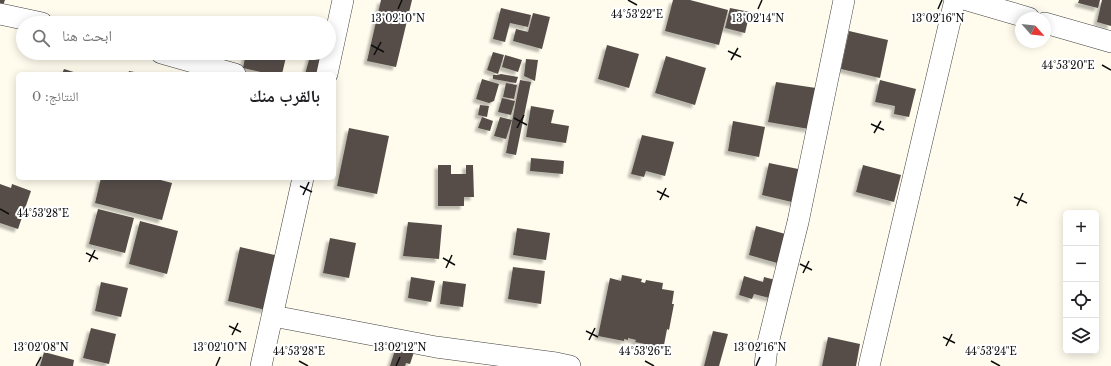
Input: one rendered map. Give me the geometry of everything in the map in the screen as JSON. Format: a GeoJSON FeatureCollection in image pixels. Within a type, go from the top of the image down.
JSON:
{"type":"FeatureCollection","features":[{"type":"Feature","properties":{"kind":"street"},"geometry":{"type":"LineString","coordinates":[[336,32],[343,0]]}},
{"type":"Feature","properties":{"kind":"street"},"geometry":{"type":"LineString","coordinates":[[764,366],[767,347],[798,222],[844,0]]}},
{"type":"Feature","properties":{"kind":"street"},"geometry":{"type":"LineString","coordinates":[[869,366],[955,0]]}},
{"type":"Feature","properties":{"kind":"street"},"geometry":{"type":"LineString","coordinates":[[967,0],[1015,14]]}},
{"type":"Feature","properties":{"kind":"street"},"geometry":{"type":"LineString","coordinates":[[0,14],[16,17]]}},
{"type":"Feature","properties":{"kind":"street"},"geometry":{"type":"LineString","coordinates":[[1051,25],[1111,42]]}},
{"type":"Feature","properties":{"kind":"street"},"geometry":{"type":"LineString","coordinates":[[186,60],[228,72]]}},
{"type":"Feature","properties":{"kind":"street"},"geometry":{"type":"LineString","coordinates":[[327,72],[330,60]]}},
{"type":"Feature","properties":{"kind":"street"},"geometry":{"type":"LineString","coordinates":[[262,366],[303,180]]}},
{"type":"Feature","properties":{"kind":"street"},"geometry":{"type":"LineString","coordinates":[[272,316],[436,347],[570,366]]}},
{"type":"Feature","properties":{"kind":"building"},"geometry":{"type":"Polygon","coordinates":[[[0,0],[5,0],[2,8],[0,8],[0,0]]]}},
{"type":"Feature","properties":{"kind":"building"},"geometry":{"type":"Polygon","coordinates":[[[381,0],[412,0],[396,67],[367,61],[381,0]]]}},
{"type":"Feature","properties":{"kind":"building"},"geometry":{"type":"Polygon","coordinates":[[[673,0],[690,0],[728,10],[719,45],[665,31],[673,0]]]}},
{"type":"Feature","properties":{"kind":"building"},"geometry":{"type":"Polygon","coordinates":[[[1079,0],[1100,0],[1098,8],[1078,3],[1079,0]]]}},
{"type":"Feature","properties":{"kind":"building"},"geometry":{"type":"Polygon","coordinates":[[[1102,0],[1111,0],[1111,26],[1097,22],[1102,0]]]}},
{"type":"Feature","properties":{"kind":"building"},"geometry":{"type":"Polygon","coordinates":[[[501,8],[531,15],[528,27],[510,23],[505,42],[493,39],[501,8]]]}},
{"type":"Feature","properties":{"kind":"building"},"geometry":{"type":"Polygon","coordinates":[[[730,8],[750,12],[745,33],[725,28],[730,8]]]}},
{"type":"Feature","properties":{"kind":"building"},"geometry":{"type":"Polygon","coordinates":[[[533,13],[550,17],[542,49],[513,41],[516,29],[528,32],[533,13]]]}},
{"type":"Feature","properties":{"kind":"building"},"geometry":{"type":"Polygon","coordinates":[[[849,31],[888,40],[880,78],[841,69],[849,31]]]}},
{"type":"Feature","properties":{"kind":"building"},"geometry":{"type":"Polygon","coordinates":[[[607,45],[639,54],[629,88],[598,79],[607,45]]]}},
{"type":"Feature","properties":{"kind":"building"},"geometry":{"type":"Polygon","coordinates":[[[493,52],[504,55],[498,74],[487,70],[493,52]]]}},
{"type":"Feature","properties":{"kind":"building"},"geometry":{"type":"Polygon","coordinates":[[[505,55],[522,60],[518,72],[502,67],[505,55]]]}},
{"type":"Feature","properties":{"kind":"building"},"geometry":{"type":"Polygon","coordinates":[[[666,56],[706,68],[695,105],[655,93],[666,56]]]}},
{"type":"Feature","properties":{"kind":"building"},"geometry":{"type":"Polygon","coordinates":[[[526,59],[538,60],[535,81],[524,76],[526,59]]]}},
{"type":"Feature","properties":{"kind":"building"},"geometry":{"type":"Polygon","coordinates":[[[245,60],[285,60],[282,72],[260,72],[243,68],[245,60]]]}},
{"type":"Feature","properties":{"kind":"building"},"geometry":{"type":"Polygon","coordinates":[[[309,60],[328,60],[326,72],[306,72],[309,60]]]}},
{"type":"Feature","properties":{"kind":"building"},"geometry":{"type":"Polygon","coordinates":[[[64,69],[74,72],[63,72],[64,69]]]}},
{"type":"Feature","properties":{"kind":"building"},"geometry":{"type":"Polygon","coordinates":[[[501,74],[518,77],[516,83],[493,79],[493,75],[501,74]]]}},
{"type":"Feature","properties":{"kind":"building"},"geometry":{"type":"Polygon","coordinates":[[[482,79],[499,84],[494,101],[489,103],[476,99],[482,79]]]}},
{"type":"Feature","properties":{"kind":"building"},"geometry":{"type":"Polygon","coordinates":[[[520,80],[531,82],[516,155],[506,153],[520,80]]]}},
{"type":"Feature","properties":{"kind":"building"},"geometry":{"type":"Polygon","coordinates":[[[880,80],[916,89],[909,117],[894,114],[895,106],[875,102],[880,80]]]}},
{"type":"Feature","properties":{"kind":"building"},"geometry":{"type":"Polygon","coordinates":[[[776,82],[816,88],[809,129],[768,122],[776,82]]]}},
{"type":"Feature","properties":{"kind":"building"},"geometry":{"type":"Polygon","coordinates":[[[506,83],[517,85],[514,99],[503,97],[506,83]]]}},
{"type":"Feature","properties":{"kind":"building"},"geometry":{"type":"Polygon","coordinates":[[[502,98],[515,101],[511,115],[498,112],[502,98]]]}},
{"type":"Feature","properties":{"kind":"building"},"geometry":{"type":"Polygon","coordinates":[[[480,105],[489,106],[487,117],[478,115],[480,105]]]}},
{"type":"Feature","properties":{"kind":"building"},"geometry":{"type":"Polygon","coordinates":[[[531,106],[554,110],[551,123],[569,126],[566,143],[526,137],[531,106]]]}},
{"type":"Feature","properties":{"kind":"building"},"geometry":{"type":"Polygon","coordinates":[[[482,117],[493,121],[490,131],[478,128],[482,117]]]}},
{"type":"Feature","properties":{"kind":"building"},"geometry":{"type":"Polygon","coordinates":[[[500,117],[512,120],[506,139],[494,136],[500,117]]]}},
{"type":"Feature","properties":{"kind":"building"},"geometry":{"type":"Polygon","coordinates":[[[733,121],[765,127],[759,157],[728,151],[733,121]]]}},
{"type":"Feature","properties":{"kind":"building"},"geometry":{"type":"Polygon","coordinates":[[[349,128],[389,136],[377,194],[337,186],[349,128]]]}},
{"type":"Feature","properties":{"kind":"building"},"geometry":{"type":"Polygon","coordinates":[[[642,135],[674,142],[665,176],[646,171],[644,177],[631,174],[642,135]]]}},
{"type":"Feature","properties":{"kind":"building"},"geometry":{"type":"Polygon","coordinates":[[[531,158],[564,161],[563,174],[530,171],[531,158]]]}},
{"type":"Feature","properties":{"kind":"building"},"geometry":{"type":"Polygon","coordinates":[[[769,163],[803,170],[796,203],[762,195],[769,163]]]}},
{"type":"Feature","properties":{"kind":"building"},"geometry":{"type":"Polygon","coordinates":[[[438,165],[451,165],[451,174],[466,174],[466,165],[473,165],[474,197],[464,197],[464,206],[438,206],[438,165]]]}},
{"type":"Feature","properties":{"kind":"building"},"geometry":{"type":"Polygon","coordinates":[[[863,165],[901,175],[894,202],[856,192],[863,165]]]}},
{"type":"Feature","properties":{"kind":"building"},"geometry":{"type":"Polygon","coordinates":[[[101,180],[161,180],[172,183],[162,220],[95,203],[101,180]]]}},
{"type":"Feature","properties":{"kind":"building"},"geometry":{"type":"Polygon","coordinates":[[[0,184],[11,188],[12,184],[31,191],[18,229],[0,223],[0,184]]]}},
{"type":"Feature","properties":{"kind":"building"},"geometry":{"type":"Polygon","coordinates":[[[98,209],[134,218],[125,253],[89,244],[98,209]]]}},
{"type":"Feature","properties":{"kind":"building"},"geometry":{"type":"Polygon","coordinates":[[[140,221],[178,231],[167,274],[129,264],[140,221]]]}},
{"type":"Feature","properties":{"kind":"building"},"geometry":{"type":"Polygon","coordinates":[[[408,222],[442,225],[439,259],[403,256],[408,222]]]}},
{"type":"Feature","properties":{"kind":"building"},"geometry":{"type":"Polygon","coordinates":[[[756,226],[789,235],[781,264],[749,255],[756,226]]]}},
{"type":"Feature","properties":{"kind":"building"},"geometry":{"type":"Polygon","coordinates":[[[517,228],[550,233],[546,260],[513,255],[517,228]]]}},
{"type":"Feature","properties":{"kind":"building"},"geometry":{"type":"Polygon","coordinates":[[[330,238],[356,243],[349,278],[323,273],[330,238]]]}},
{"type":"Feature","properties":{"kind":"building"},"geometry":{"type":"Polygon","coordinates":[[[240,247],[279,256],[274,286],[268,285],[267,292],[270,293],[266,310],[228,301],[240,247]]]}},
{"type":"Feature","properties":{"kind":"building"},"geometry":{"type":"Polygon","coordinates":[[[513,267],[545,271],[541,304],[508,299],[513,267]]]}},
{"type":"Feature","properties":{"kind":"building"},"geometry":{"type":"Polygon","coordinates":[[[622,275],[642,279],[641,282],[645,283],[646,280],[663,283],[662,289],[674,291],[672,304],[674,304],[669,330],[667,329],[664,345],[660,345],[660,347],[635,342],[636,340],[628,338],[628,340],[624,339],[624,341],[598,336],[610,278],[621,281],[622,275]]]}},
{"type":"Feature","properties":{"kind":"building"},"geometry":{"type":"Polygon","coordinates":[[[744,276],[763,282],[764,277],[779,281],[773,299],[754,294],[752,299],[739,295],[744,276]]]}},
{"type":"Feature","properties":{"kind":"building"},"geometry":{"type":"Polygon","coordinates":[[[411,277],[435,281],[431,302],[408,298],[411,277]]]}},
{"type":"Feature","properties":{"kind":"building"},"geometry":{"type":"Polygon","coordinates":[[[443,281],[466,284],[463,307],[440,304],[443,281]]]}},
{"type":"Feature","properties":{"kind":"building"},"geometry":{"type":"Polygon","coordinates":[[[101,282],[128,288],[121,317],[95,311],[101,282]]]}},
{"type":"Feature","properties":{"kind":"building"},"geometry":{"type":"Polygon","coordinates":[[[91,328],[116,334],[109,364],[83,358],[91,328]]]}},
{"type":"Feature","properties":{"kind":"building"},"geometry":{"type":"Polygon","coordinates":[[[713,331],[728,334],[719,366],[704,366],[713,331]]]}},
{"type":"Feature","properties":{"kind":"building"},"geometry":{"type":"Polygon","coordinates":[[[828,337],[860,344],[856,366],[822,366],[828,337]]]}},
{"type":"Feature","properties":{"kind":"building"},"geometry":{"type":"Polygon","coordinates":[[[396,347],[414,352],[410,364],[406,363],[405,366],[390,366],[396,347]]]}},
{"type":"Feature","properties":{"kind":"building"},"geometry":{"type":"Polygon","coordinates":[[[44,352],[74,360],[73,366],[40,366],[44,352]]]}}]}
